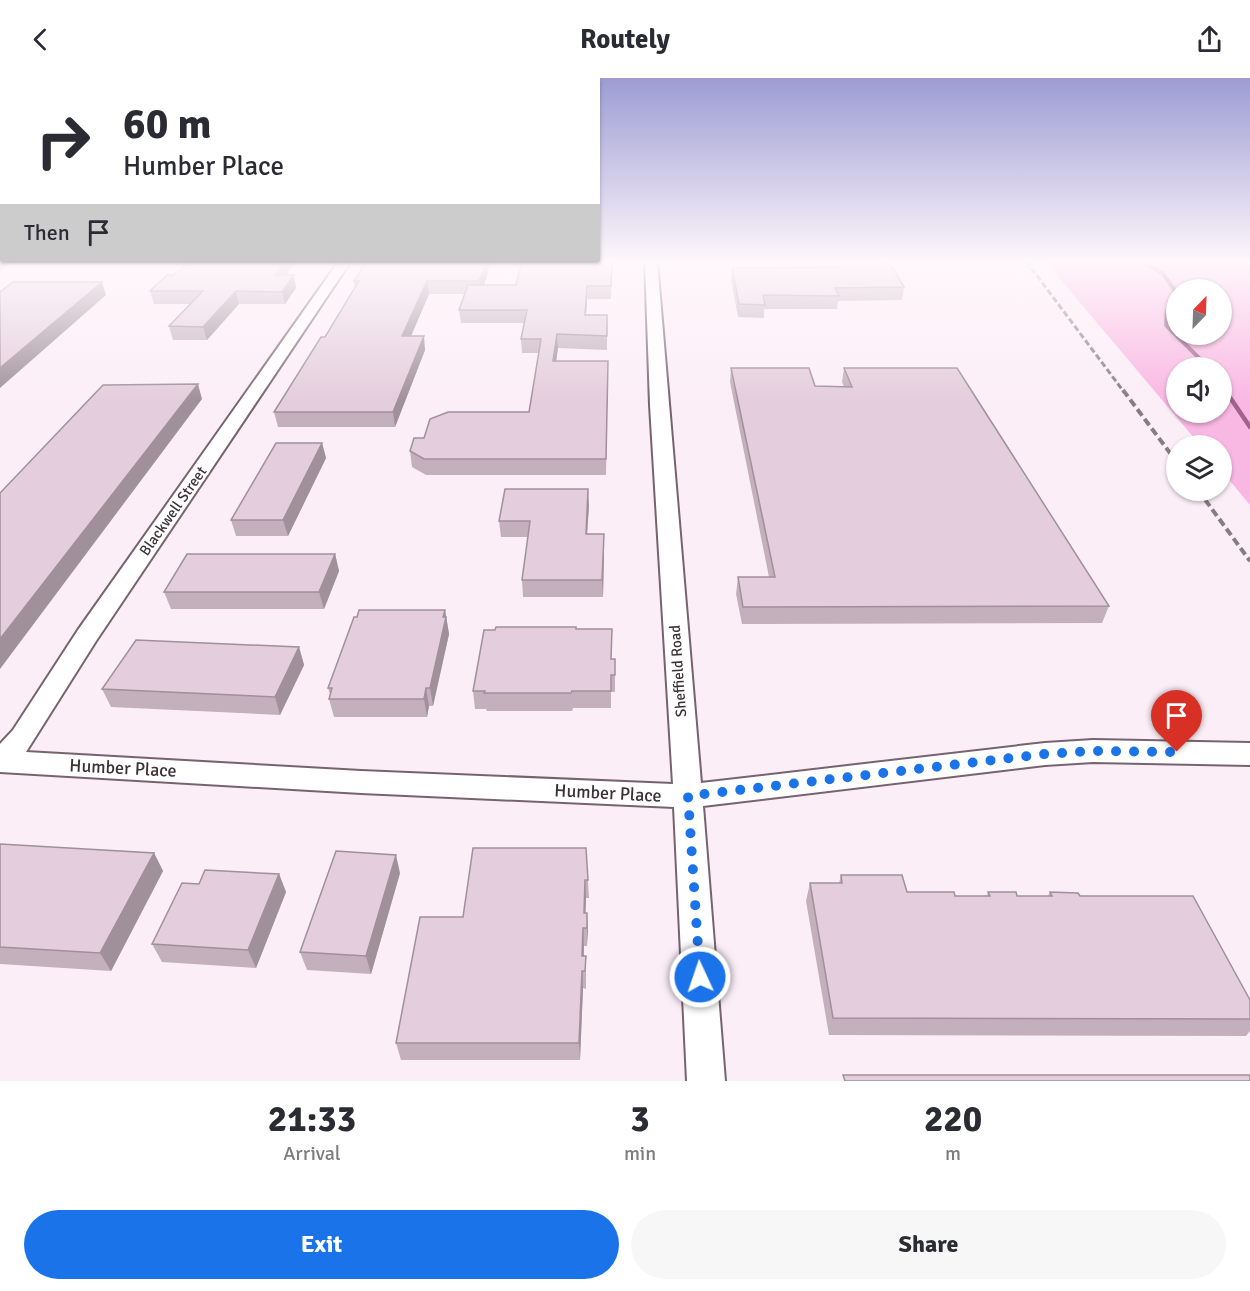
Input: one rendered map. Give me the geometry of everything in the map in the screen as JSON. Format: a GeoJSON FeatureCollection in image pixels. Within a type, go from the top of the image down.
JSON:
{"type":"FeatureCollection","features":[{"type":"Feature","properties":{"kind":"street","name":"Blackwell Street"},"geometry":{"type":"LineString","coordinates":[[1,761],[23,737],[93,627],[313,308]]}},
{"type":"Feature","properties":{"kind":"street","name":"Sheffield Road"},"geometry":{"type":"LineString","coordinates":[[653,308],[658,405],[688,796],[706,1081]]}},
{"type":"Feature","properties":{"kind":"street","name":"Humber Place"},"geometry":{"type":"LineString","coordinates":[[1,761],[361,782],[688,796],[1045,754],[1093,751],[1250,754]]}},
{"type":"Feature","properties":{"kind":"shaded area"},"geometry":{"type":"Polygon","coordinates":[[[1084,308],[1166,308],[1166,345],[1232,345],[1232,308],[1250,308],[1250,505],[1232,483],[1232,435],[1192,435],[1181,423],[1232,423],[1232,357],[1166,357],[1166,405],[1084,308]]]}},
{"type":"Feature","properties":{"kind":"building"},"geometry":{"type":"Polygon","coordinates":[[[0,308],[71,308],[0,368],[0,308]]]}},
{"type":"Feature","properties":{"kind":"building"},"geometry":{"type":"Polygon","coordinates":[[[187,308],[221,308],[203,327],[169,326],[187,308]]]}},
{"type":"Feature","properties":{"kind":"building"},"geometry":{"type":"Polygon","coordinates":[[[343,308],[415,308],[402,336],[424,336],[393,412],[274,412],[321,337],[325,337],[343,308]]]}},
{"type":"Feature","properties":{"kind":"building"},"geometry":{"type":"Polygon","coordinates":[[[460,308],[585,308],[585,315],[607,315],[607,336],[557,334],[553,361],[608,361],[606,459],[424,459],[410,451],[414,438],[424,438],[430,419],[448,412],[529,412],[541,339],[521,339],[527,310],[459,310],[460,308]]]}},
{"type":"Feature","properties":{"kind":"building"},"geometry":{"type":"Polygon","coordinates":[[[731,368],[809,368],[815,386],[852,387],[844,368],[957,368],[1109,606],[743,607],[738,577],[775,577],[731,368]]]}},
{"type":"Feature","properties":{"kind":"building"},"geometry":{"type":"Polygon","coordinates":[[[198,384],[0,639],[0,493],[103,385],[198,384]]]}},
{"type":"Feature","properties":{"kind":"building"},"geometry":{"type":"Polygon","coordinates":[[[276,443],[322,443],[283,520],[231,520],[276,443]]]}},
{"type":"Feature","properties":{"kind":"building"},"geometry":{"type":"Polygon","coordinates":[[[505,489],[588,489],[586,534],[604,534],[602,580],[522,580],[530,521],[499,521],[505,489]]]}},
{"type":"Feature","properties":{"kind":"building"},"geometry":{"type":"Polygon","coordinates":[[[187,554],[335,554],[319,592],[164,592],[187,554]]]}},
{"type":"Feature","properties":{"kind":"building"},"geometry":{"type":"Polygon","coordinates":[[[359,610],[445,610],[443,617],[446,617],[430,688],[426,688],[424,699],[329,699],[332,688],[328,688],[354,617],[357,617],[359,610]]]}},
{"type":"Feature","properties":{"kind":"building"},"geometry":{"type":"Polygon","coordinates":[[[496,627],[612,629],[611,659],[615,659],[615,675],[611,675],[611,691],[484,693],[485,691],[473,691],[484,630],[495,630],[496,627]]]}},
{"type":"Feature","properties":{"kind":"building"},"geometry":{"type":"Polygon","coordinates":[[[136,640],[299,647],[275,697],[102,689],[136,640]]]}},
{"type":"Feature","properties":{"kind":"building"},"geometry":{"type":"Polygon","coordinates":[[[0,844],[154,853],[100,953],[0,947],[0,844]]]}},
{"type":"Feature","properties":{"kind":"building"},"geometry":{"type":"Polygon","coordinates":[[[473,848],[586,848],[588,880],[585,880],[584,913],[587,913],[587,928],[583,928],[582,956],[586,956],[585,971],[582,971],[579,1043],[396,1043],[420,917],[463,917],[473,848]]]}},
{"type":"Feature","properties":{"kind":"building"},"geometry":{"type":"Polygon","coordinates":[[[336,851],[396,855],[366,956],[300,952],[336,851]]]}},
{"type":"Feature","properties":{"kind":"building"},"geometry":{"type":"Polygon","coordinates":[[[205,870],[279,874],[248,950],[152,944],[182,883],[199,884],[205,870]]]}},
{"type":"Feature","properties":{"kind":"building"},"geometry":{"type":"Polygon","coordinates":[[[841,875],[902,875],[907,892],[954,892],[955,896],[990,896],[988,892],[1016,892],[1017,896],[1052,896],[1050,892],[1078,893],[1080,896],[1193,896],[1250,1000],[1250,1019],[833,1018],[810,883],[842,883],[841,875]]]}},
{"type":"Feature","properties":{"kind":"building"},"geometry":{"type":"Polygon","coordinates":[[[843,1075],[1250,1075],[1250,1081],[845,1081],[843,1075]]]}},
{"type":"Feature","properties":{"kind":"waterway"},"geometry":{"type":"LineString","coordinates":[[1186,345],[1198,357]]}},
{"type":"Feature","properties":{"kind":"waterway"},"geometry":{"type":"LineString","coordinates":[[1232,400],[1250,427]]}},
{"type":"Feature","properties":{"kind":"railway"},"geometry":{"type":"LineString","coordinates":[[1061,308],[1124,392]]}},
{"type":"Feature","properties":{"kind":"railway"},"geometry":{"type":"LineString","coordinates":[[1123,390],[1166,448]]}},
{"type":"Feature","properties":{"kind":"railway"},"geometry":{"type":"LineString","coordinates":[[1206,501],[1250,561]]}},
{"type":"Feature","properties":{"kind":"route"},"geometry":{"type":"LineString","coordinates":[[700,977],[688,796],[1045,754],[1093,751],[1177,752]]}}]}
